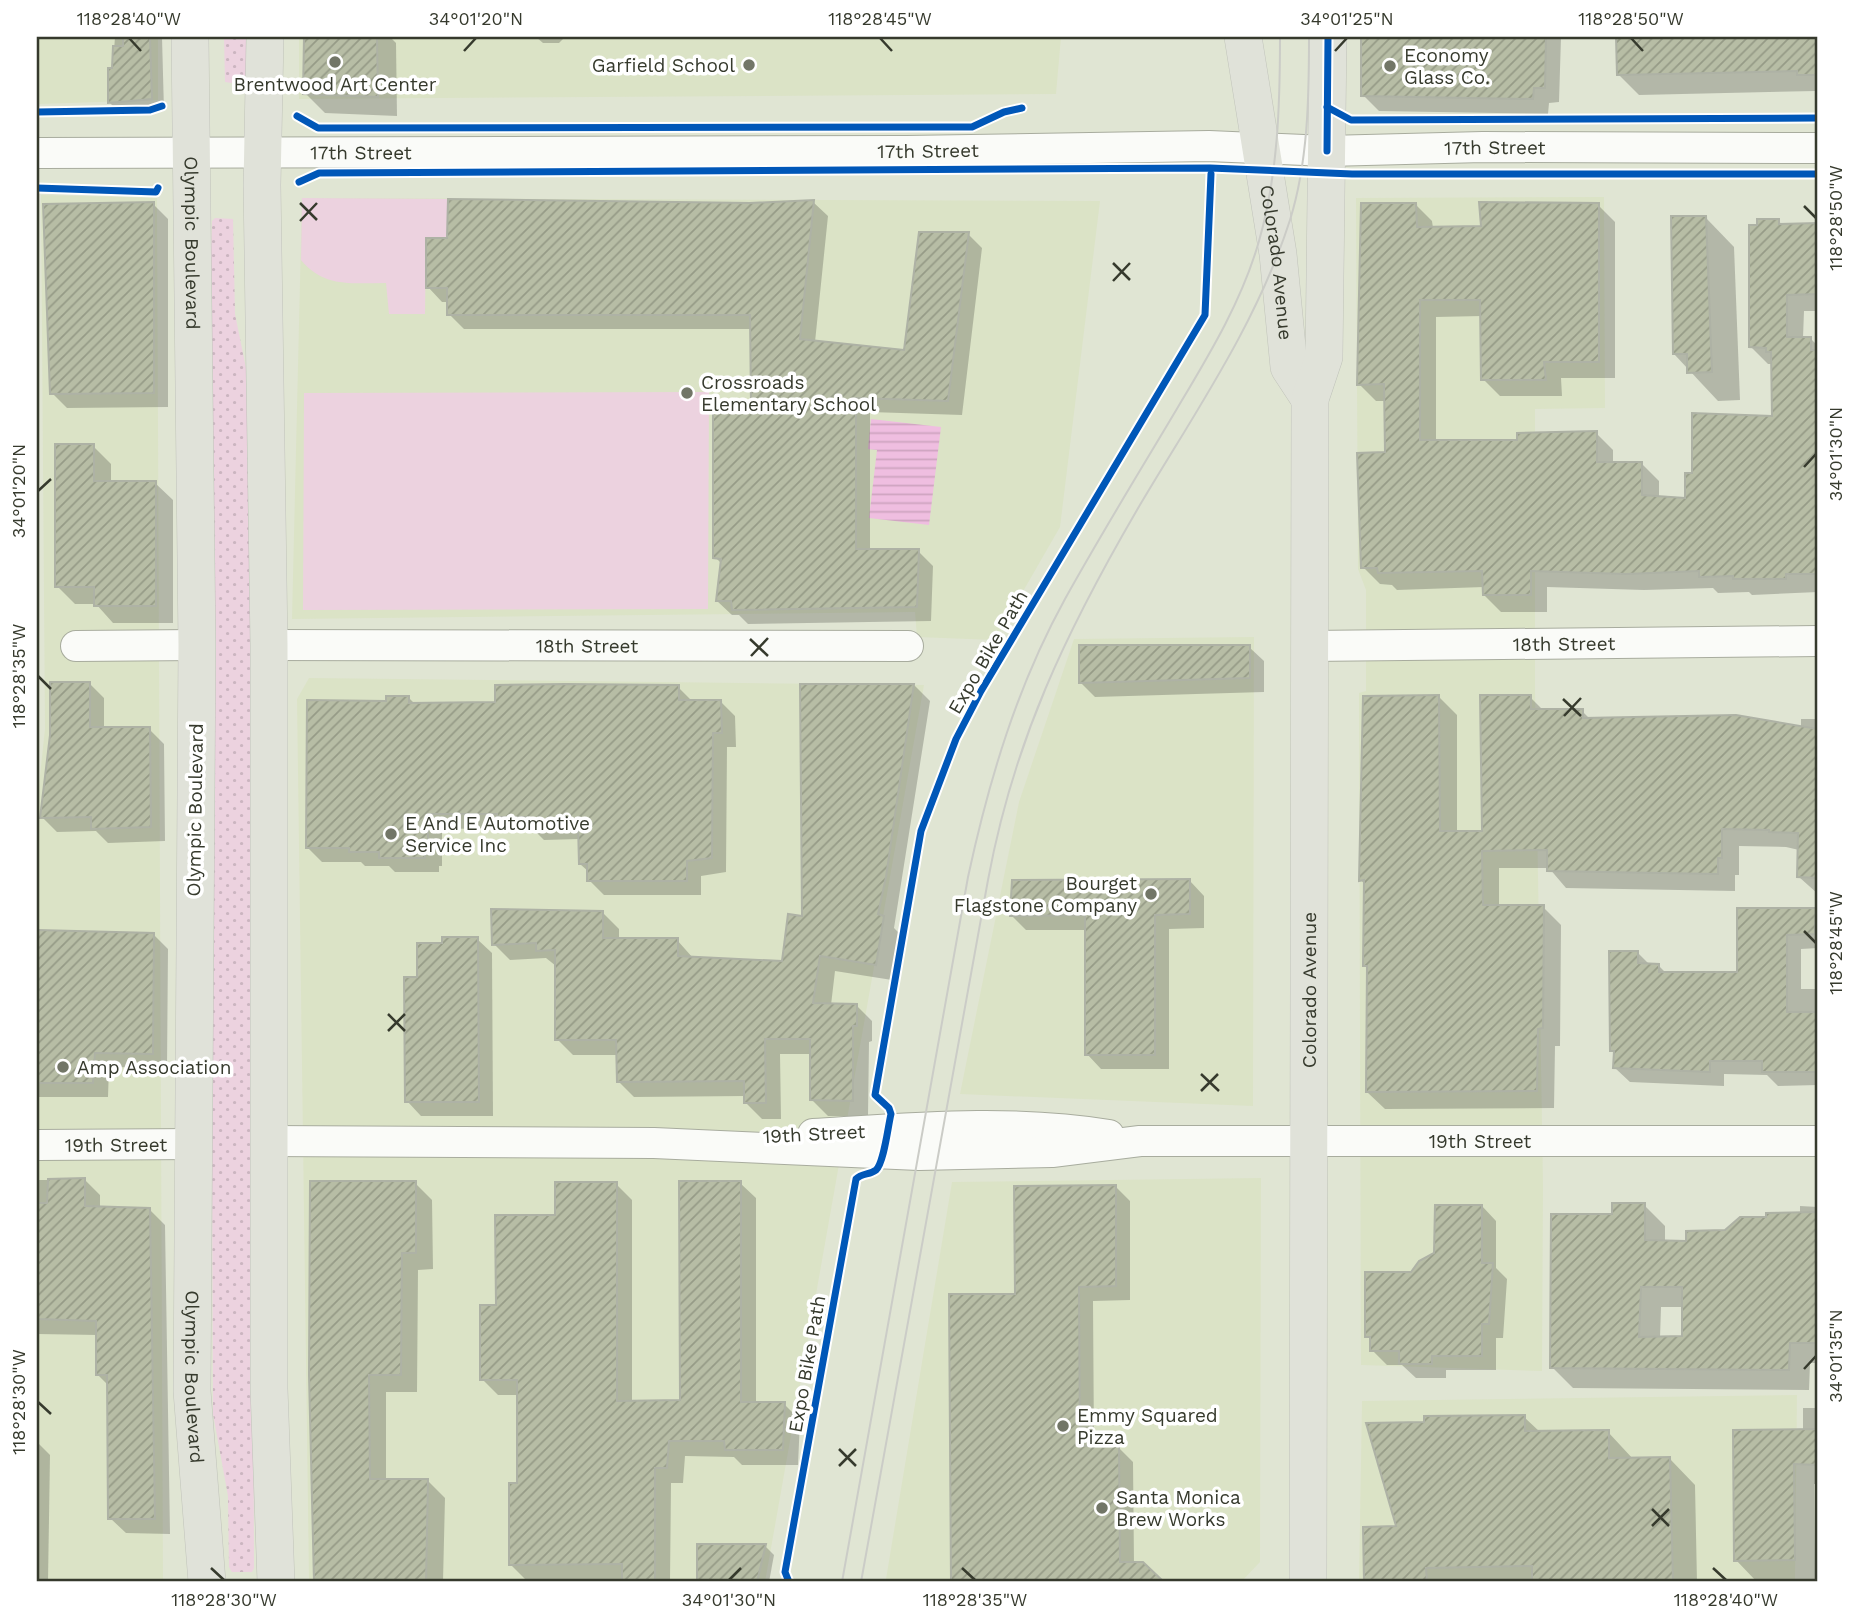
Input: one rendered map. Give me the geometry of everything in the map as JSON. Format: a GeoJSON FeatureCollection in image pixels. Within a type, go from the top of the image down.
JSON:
{"type":"FeatureCollection","features":[{"type":"Feature","properties":{"kind":"main road","name":"Olympic Boulevard"},"geometry":{"type":"LineString","coordinates":[[190,37],[197,645],[194,891],[196,1144],[192,1391],[207,1582]]}},
{"type":"Feature","properties":{"kind":"main road"},"geometry":{"type":"LineString","coordinates":[[265,37],[263,153],[269,645],[269,1389],[276,1582]]}},
{"type":"Feature","properties":{"kind":"main road","name":"Colorado Avenue"},"geometry":{"type":"LineString","coordinates":[[1243,37],[1278,254],[1289,368],[1310,399]]}},
{"type":"Feature","properties":{"kind":"main road","name":"Colorado Avenue"},"geometry":{"type":"LineString","coordinates":[[1308,1582],[1310,399],[1324,357],[1323,203],[1327,151],[1328,37]]}},
{"type":"Feature","properties":{"kind":"street","name":"17th Street"},"geometry":{"type":"LineString","coordinates":[[37,153],[907,150],[1209,146],[1327,151],[1483,147],[1818,148]]}},
{"type":"Feature","properties":{"kind":"street","name":"18th Street"},"geometry":{"type":"LineString","coordinates":[[1308,646],[1818,641]]}},
{"type":"Feature","properties":{"kind":"street"},"geometry":{"type":"LineString","coordinates":[[76,646],[197,645]]}},
{"type":"Feature","properties":{"kind":"street","name":"18th Street"},"geometry":{"type":"LineString","coordinates":[[269,645],[908,646]]}},
{"type":"Feature","properties":{"kind":"street","name":"19th Street"},"geometry":{"type":"LineString","coordinates":[[268,1141],[654,1143],[924,1127],[1006,1126],[1057,1127],[1140,1140],[1818,1141]]}},
{"type":"Feature","properties":{"kind":"street","name":"19th Street"},"geometry":{"type":"LineString","coordinates":[[37,1145],[196,1144]]}},
{"type":"Feature","properties":{"kind":"shaded area"},"geometry":{"type":"Polygon","coordinates":[[[38,37],[158,37],[158,100],[39,104],[38,37]]]}},
{"type":"Feature","properties":{"kind":"shaded area"},"geometry":{"type":"Polygon","coordinates":[[[224,37],[249,37],[245,85],[225,82],[224,37]]]}},
{"type":"Feature","properties":{"kind":"shaded area","name":"Garfield School"},"geometry":{"type":"Polygon","coordinates":[[[299,37],[1061,37],[1056,94],[299,99],[299,37]]]}},
{"type":"Feature","properties":{"kind":"shaded area"},"geometry":{"type":"Polygon","coordinates":[[[41,195],[157,198],[163,1582],[37,1582],[37,804],[45,729],[41,195]]]}},
{"type":"Feature","properties":{"kind":"shaded area"},"geometry":{"type":"Polygon","coordinates":[[[1604,197],[1605,408],[1535,409],[1535,691],[1543,1186],[1542,1371],[1361,1365],[1359,693],[1366,691],[1366,590],[1358,569],[1356,198],[1604,197]]]}},
{"type":"Feature","properties":{"kind":"shaded area","name":"Crossroads Elementary School"},"geometry":{"type":"Polygon","coordinates":[[[302,198],[1100,201],[1060,527],[995,640],[917,637],[915,612],[292,619],[302,198]]]}},
{"type":"Feature","properties":{"kind":"shaded area"},"geometry":{"type":"Polygon","coordinates":[[[302,198],[448,199],[447,238],[426,238],[425,314],[389,314],[386,283],[339,282],[329,280],[310,269],[301,260],[302,198]]]}},
{"type":"Feature","properties":{"kind":"shaded area"},"geometry":{"type":"Polygon","coordinates":[[[215,218],[233,219],[235,314],[250,388],[252,1572],[232,1572],[229,1567],[228,1496],[213,1414],[209,312],[212,221],[215,218]]]}},
{"type":"Feature","properties":{"kind":"shaded area"},"geometry":{"type":"Polygon","coordinates":[[[709,392],[708,609],[303,610],[304,393],[709,392]]]}},
{"type":"Feature","properties":{"kind":"shaded area"},"geometry":{"type":"Polygon","coordinates":[[[871,419],[941,427],[929,525],[869,518],[877,450],[868,449],[871,419]]]}},
{"type":"Feature","properties":{"kind":"shaded area"},"geometry":{"type":"Polygon","coordinates":[[[1254,637],[1253,1106],[960,1094],[1019,802],[1074,639],[1254,637]]]}},
{"type":"Feature","properties":{"kind":"shaded area"},"geometry":{"type":"Polygon","coordinates":[[[309,678],[924,685],[765,1582],[309,1581],[297,699],[309,678]]]}},
{"type":"Feature","properties":{"kind":"shaded area"},"geometry":{"type":"Polygon","coordinates":[[[1261,1178],[1260,1562],[1241,1582],[886,1579],[952,1182],[1261,1178]]]}},
{"type":"Feature","properties":{"kind":"shaded area"},"geometry":{"type":"Polygon","coordinates":[[[1797,1395],[1795,1582],[1359,1582],[1362,1401],[1797,1395]]]}},
{"type":"Feature","properties":{"kind":"building"},"geometry":{"type":"Polygon","coordinates":[[[123,37],[150,37],[152,99],[108,103],[108,68],[112,68],[113,46],[123,46],[123,37]]]}},
{"type":"Feature","properties":{"kind":"building"},"geometry":{"type":"Polygon","coordinates":[[[304,37],[377,37],[378,97],[303,94],[304,37]]]}},
{"type":"Feature","properties":{"kind":"building"},"geometry":{"type":"Polygon","coordinates":[[[1361,37],[1546,37],[1545,88],[1534,88],[1533,99],[1361,96],[1361,37]]]}},
{"type":"Feature","properties":{"kind":"building"},"geometry":{"type":"Polygon","coordinates":[[[1616,37],[1818,37],[1818,75],[1797,75],[1797,71],[1617,75],[1616,37]]]}},
{"type":"Feature","properties":{"kind":"building"},"geometry":{"type":"Polygon","coordinates":[[[448,199],[750,203],[814,200],[800,339],[904,350],[919,232],[969,232],[948,401],[856,398],[856,549],[919,549],[917,607],[732,610],[731,601],[716,601],[721,559],[713,558],[713,405],[751,405],[750,315],[447,315],[447,288],[426,288],[426,238],[447,238],[448,199]]]}},
{"type":"Feature","properties":{"kind":"building"},"geometry":{"type":"Polygon","coordinates":[[[154,202],[154,393],[50,394],[43,204],[154,202]]]}},
{"type":"Feature","properties":{"kind":"building"},"geometry":{"type":"Polygon","coordinates":[[[1479,202],[1599,203],[1599,362],[1544,362],[1546,380],[1481,380],[1480,300],[1420,300],[1420,440],[1517,440],[1517,433],[1597,431],[1597,462],[1642,462],[1642,495],[1685,498],[1685,473],[1692,473],[1692,413],[1772,416],[1771,352],[1766,352],[1766,348],[1749,347],[1749,225],[1757,225],[1757,219],[1779,219],[1779,224],[1818,223],[1818,294],[1787,295],[1787,337],[1811,337],[1811,350],[1818,350],[1818,574],[1786,574],[1786,579],[1733,579],[1733,576],[1699,577],[1699,571],[1626,574],[1531,571],[1531,595],[1483,595],[1482,571],[1378,573],[1377,568],[1361,568],[1357,453],[1385,452],[1384,384],[1357,385],[1361,203],[1416,203],[1417,227],[1481,226],[1479,202]]]}},
{"type":"Feature","properties":{"kind":"building"},"geometry":{"type":"Polygon","coordinates":[[[1671,216],[1706,216],[1712,372],[1687,373],[1687,354],[1673,354],[1671,216]]]}},
{"type":"Feature","properties":{"kind":"building"},"geometry":{"type":"Polygon","coordinates":[[[55,444],[94,444],[94,481],[156,481],[156,606],[94,606],[94,587],[55,587],[55,444]]]}},
{"type":"Feature","properties":{"kind":"building"},"geometry":{"type":"Polygon","coordinates":[[[1079,645],[1250,645],[1250,678],[1079,683],[1079,645]]]}},
{"type":"Feature","properties":{"kind":"building"},"geometry":{"type":"Polygon","coordinates":[[[50,682],[90,682],[90,727],[150,727],[151,827],[91,829],[91,817],[40,818],[50,735],[50,682]]]}},
{"type":"Feature","properties":{"kind":"building"},"geometry":{"type":"Polygon","coordinates":[[[800,684],[914,684],[886,877],[878,914],[884,916],[876,965],[820,956],[813,1003],[857,1004],[857,1026],[853,1026],[853,1101],[810,1100],[810,1039],[765,1039],[766,1103],[744,1103],[744,1081],[617,1082],[616,1040],[555,1040],[555,950],[536,951],[536,943],[492,945],[491,909],[603,911],[603,938],[678,938],[678,956],[782,961],[788,914],[802,916],[800,684]]]}},
{"type":"Feature","properties":{"kind":"building"},"geometry":{"type":"Polygon","coordinates":[[[495,685],[679,685],[679,700],[721,700],[722,733],[713,733],[712,858],[687,861],[687,881],[587,881],[587,864],[579,864],[578,825],[527,826],[527,817],[497,817],[497,814],[428,814],[428,852],[425,852],[425,858],[379,858],[379,852],[349,852],[349,848],[306,848],[307,700],[386,701],[386,696],[409,696],[409,703],[495,702],[495,685]]]}},
{"type":"Feature","properties":{"kind":"building"},"geometry":{"type":"Polygon","coordinates":[[[1439,695],[1440,831],[1482,831],[1480,695],[1531,695],[1531,709],[1583,709],[1583,718],[1736,715],[1818,729],[1818,878],[1797,877],[1798,833],[1769,830],[1722,829],[1722,858],[1718,858],[1718,874],[1547,871],[1547,850],[1482,851],[1483,905],[1544,905],[1543,1028],[1538,1029],[1537,1091],[1366,1092],[1367,966],[1363,966],[1364,880],[1359,881],[1363,696],[1439,695]]]}},
{"type":"Feature","properties":{"kind":"building"},"geometry":{"type":"Polygon","coordinates":[[[1190,879],[1190,914],[1155,915],[1155,1055],[1085,1055],[1085,915],[1010,916],[1012,880],[1190,879]]]}},
{"type":"Feature","properties":{"kind":"building"},"geometry":{"type":"Polygon","coordinates":[[[1737,908],[1816,908],[1815,934],[1787,935],[1787,1012],[1818,1012],[1818,1072],[1762,1072],[1762,1061],[1710,1061],[1710,1072],[1613,1068],[1614,1051],[1610,1051],[1609,951],[1638,951],[1638,963],[1659,964],[1659,972],[1737,972],[1737,908]]]}},
{"type":"Feature","properties":{"kind":"building"},"geometry":{"type":"Polygon","coordinates":[[[37,930],[154,933],[153,1054],[95,1053],[93,1083],[37,1083],[37,930]]]}},
{"type":"Feature","properties":{"kind":"building"},"geometry":{"type":"Polygon","coordinates":[[[442,937],[478,937],[479,1102],[405,1102],[404,977],[417,977],[417,943],[442,943],[442,937]]]}},
{"type":"Feature","properties":{"kind":"building"},"geometry":{"type":"Polygon","coordinates":[[[85,1178],[85,1206],[150,1208],[155,1519],[108,1519],[107,1375],[96,1375],[96,1321],[37,1319],[37,1203],[47,1203],[48,1179],[85,1178]]]}},
{"type":"Feature","properties":{"kind":"building"},"geometry":{"type":"Polygon","coordinates":[[[310,1181],[416,1181],[416,1253],[402,1253],[401,1375],[369,1375],[370,1479],[428,1479],[426,1582],[314,1582],[309,1375],[310,1181]]]}},
{"type":"Feature","properties":{"kind":"building"},"geometry":{"type":"Polygon","coordinates":[[[679,1181],[741,1181],[741,1402],[785,1402],[783,1450],[725,1450],[724,1441],[669,1441],[667,1468],[655,1468],[655,1582],[622,1582],[622,1564],[509,1565],[509,1483],[517,1483],[517,1380],[480,1380],[480,1305],[496,1305],[495,1215],[555,1215],[555,1182],[617,1182],[617,1401],[680,1400],[679,1181]]]}},
{"type":"Feature","properties":{"kind":"building"},"geometry":{"type":"Polygon","coordinates":[[[1116,1185],[1116,1286],[1079,1287],[1080,1446],[1119,1445],[1120,1562],[1143,1562],[1164,1582],[951,1582],[949,1294],[1015,1294],[1014,1186],[1116,1185]]]}},
{"type":"Feature","properties":{"kind":"building"},"geometry":{"type":"Polygon","coordinates":[[[1612,1203],[1645,1203],[1645,1240],[1686,1241],[1686,1231],[1725,1230],[1740,1217],[1766,1217],[1766,1213],[1818,1212],[1818,1343],[1790,1343],[1789,1370],[1550,1368],[1551,1214],[1612,1214],[1612,1203]],[[1641,1287],[1639,1337],[1682,1336],[1682,1287],[1641,1287]]]}},
{"type":"Feature","properties":{"kind":"building"},"geometry":{"type":"Polygon","coordinates":[[[1435,1205],[1482,1205],[1482,1263],[1493,1263],[1489,1324],[1482,1324],[1482,1356],[1432,1356],[1432,1364],[1399,1364],[1399,1351],[1370,1351],[1370,1337],[1365,1337],[1365,1272],[1411,1272],[1419,1261],[1434,1253],[1435,1205]]]}},
{"type":"Feature","properties":{"kind":"building"},"geometry":{"type":"Polygon","coordinates":[[[1525,1415],[1525,1431],[1609,1430],[1609,1458],[1670,1457],[1673,1581],[1532,1582],[1532,1566],[1426,1568],[1427,1582],[1364,1582],[1363,1527],[1396,1526],[1366,1423],[1424,1422],[1424,1416],[1525,1415]]]}},
{"type":"Feature","properties":{"kind":"building"},"geometry":{"type":"Polygon","coordinates":[[[1818,1429],[1818,1465],[1794,1464],[1795,1560],[1734,1561],[1733,1430],[1818,1429]]]}},
{"type":"Feature","properties":{"kind":"building"},"geometry":{"type":"Polygon","coordinates":[[[697,1544],[766,1544],[757,1582],[697,1581],[697,1544]]]}},
{"type":"Feature","properties":{"kind":"tram line"},"geometry":{"type":"LineString","coordinates":[[842,1582],[968,877],[995,769],[1019,700],[1048,632],[1092,551],[1213,347],[1244,285],[1259,241],[1274,165],[1280,37]]}},
{"type":"Feature","properties":{"kind":"tram line"},"geometry":{"type":"LineString","coordinates":[[861,1582],[988,880],[1012,780],[1046,688],[1087,600],[1137,510],[1222,369],[1260,297],[1276,259],[1290,220],[1301,176],[1308,106],[1309,37]]}},
{"type":"Feature","properties":{"kind":"cycle path"},"geometry":{"type":"LineString","coordinates":[[1327,151],[1328,37]]}},
{"type":"Feature","properties":{"kind":"cycle path"},"geometry":{"type":"LineString","coordinates":[[37,112],[150,110],[162,106]]}},
{"type":"Feature","properties":{"kind":"cycle path"},"geometry":{"type":"LineString","coordinates":[[1327,107],[1351,120],[1818,118]]}},
{"type":"Feature","properties":{"kind":"cycle path"},"geometry":{"type":"LineString","coordinates":[[297,116],[318,128],[972,127],[1004,112],[1022,108]]}},
{"type":"Feature","properties":{"kind":"cycle path"},"geometry":{"type":"LineString","coordinates":[[299,182],[319,173],[1210,168],[1352,174],[1818,174]]}},
{"type":"Feature","properties":{"kind":"cycle path","name":"Expo Bike Path"},"geometry":{"type":"LineString","coordinates":[[789,1582],[785,1572],[856,1179],[874,1172],[879,1166],[891,1114],[889,1108],[875,1095],[921,831],[956,739],[981,691],[1205,315],[1211,174]]}},
{"type":"Feature","properties":{"kind":"cycle path"},"geometry":{"type":"LineString","coordinates":[[37,188],[156,192],[158,188]]}},
{"type":"Feature","properties":{"kind":"place","name":"Brentwood Art Center"},"geometry":{"type":"Point","coordinates":[335,62]}},
{"type":"Feature","properties":{"kind":"place","name":"Garfield School"},"geometry":{"type":"Point","coordinates":[749,65]}},
{"type":"Feature","properties":{"kind":"place","name":"Economy Glass Co."},"geometry":{"type":"Point","coordinates":[1390,66]}},
{"type":"Feature","properties":{"kind":"place","name":"Crossroads Elementary School"},"geometry":{"type":"Point","coordinates":[687,393]}},
{"type":"Feature","properties":{"kind":"place","name":"E And E Automotive Service Inc"},"geometry":{"type":"Point","coordinates":[391,834]}},
{"type":"Feature","properties":{"kind":"place","name":"Bourget Flagstone Company"},"geometry":{"type":"Point","coordinates":[1151,894]}},
{"type":"Feature","properties":{"kind":"place","name":"Amp Association"},"geometry":{"type":"Point","coordinates":[63,1067]}},
{"type":"Feature","properties":{"kind":"place","name":"Emmy Squared Pizza"},"geometry":{"type":"Point","coordinates":[1063,1426]}},
{"type":"Feature","properties":{"kind":"place","name":"Santa Monica Brew Works"},"geometry":{"type":"Point","coordinates":[1102,1508]}}]}
